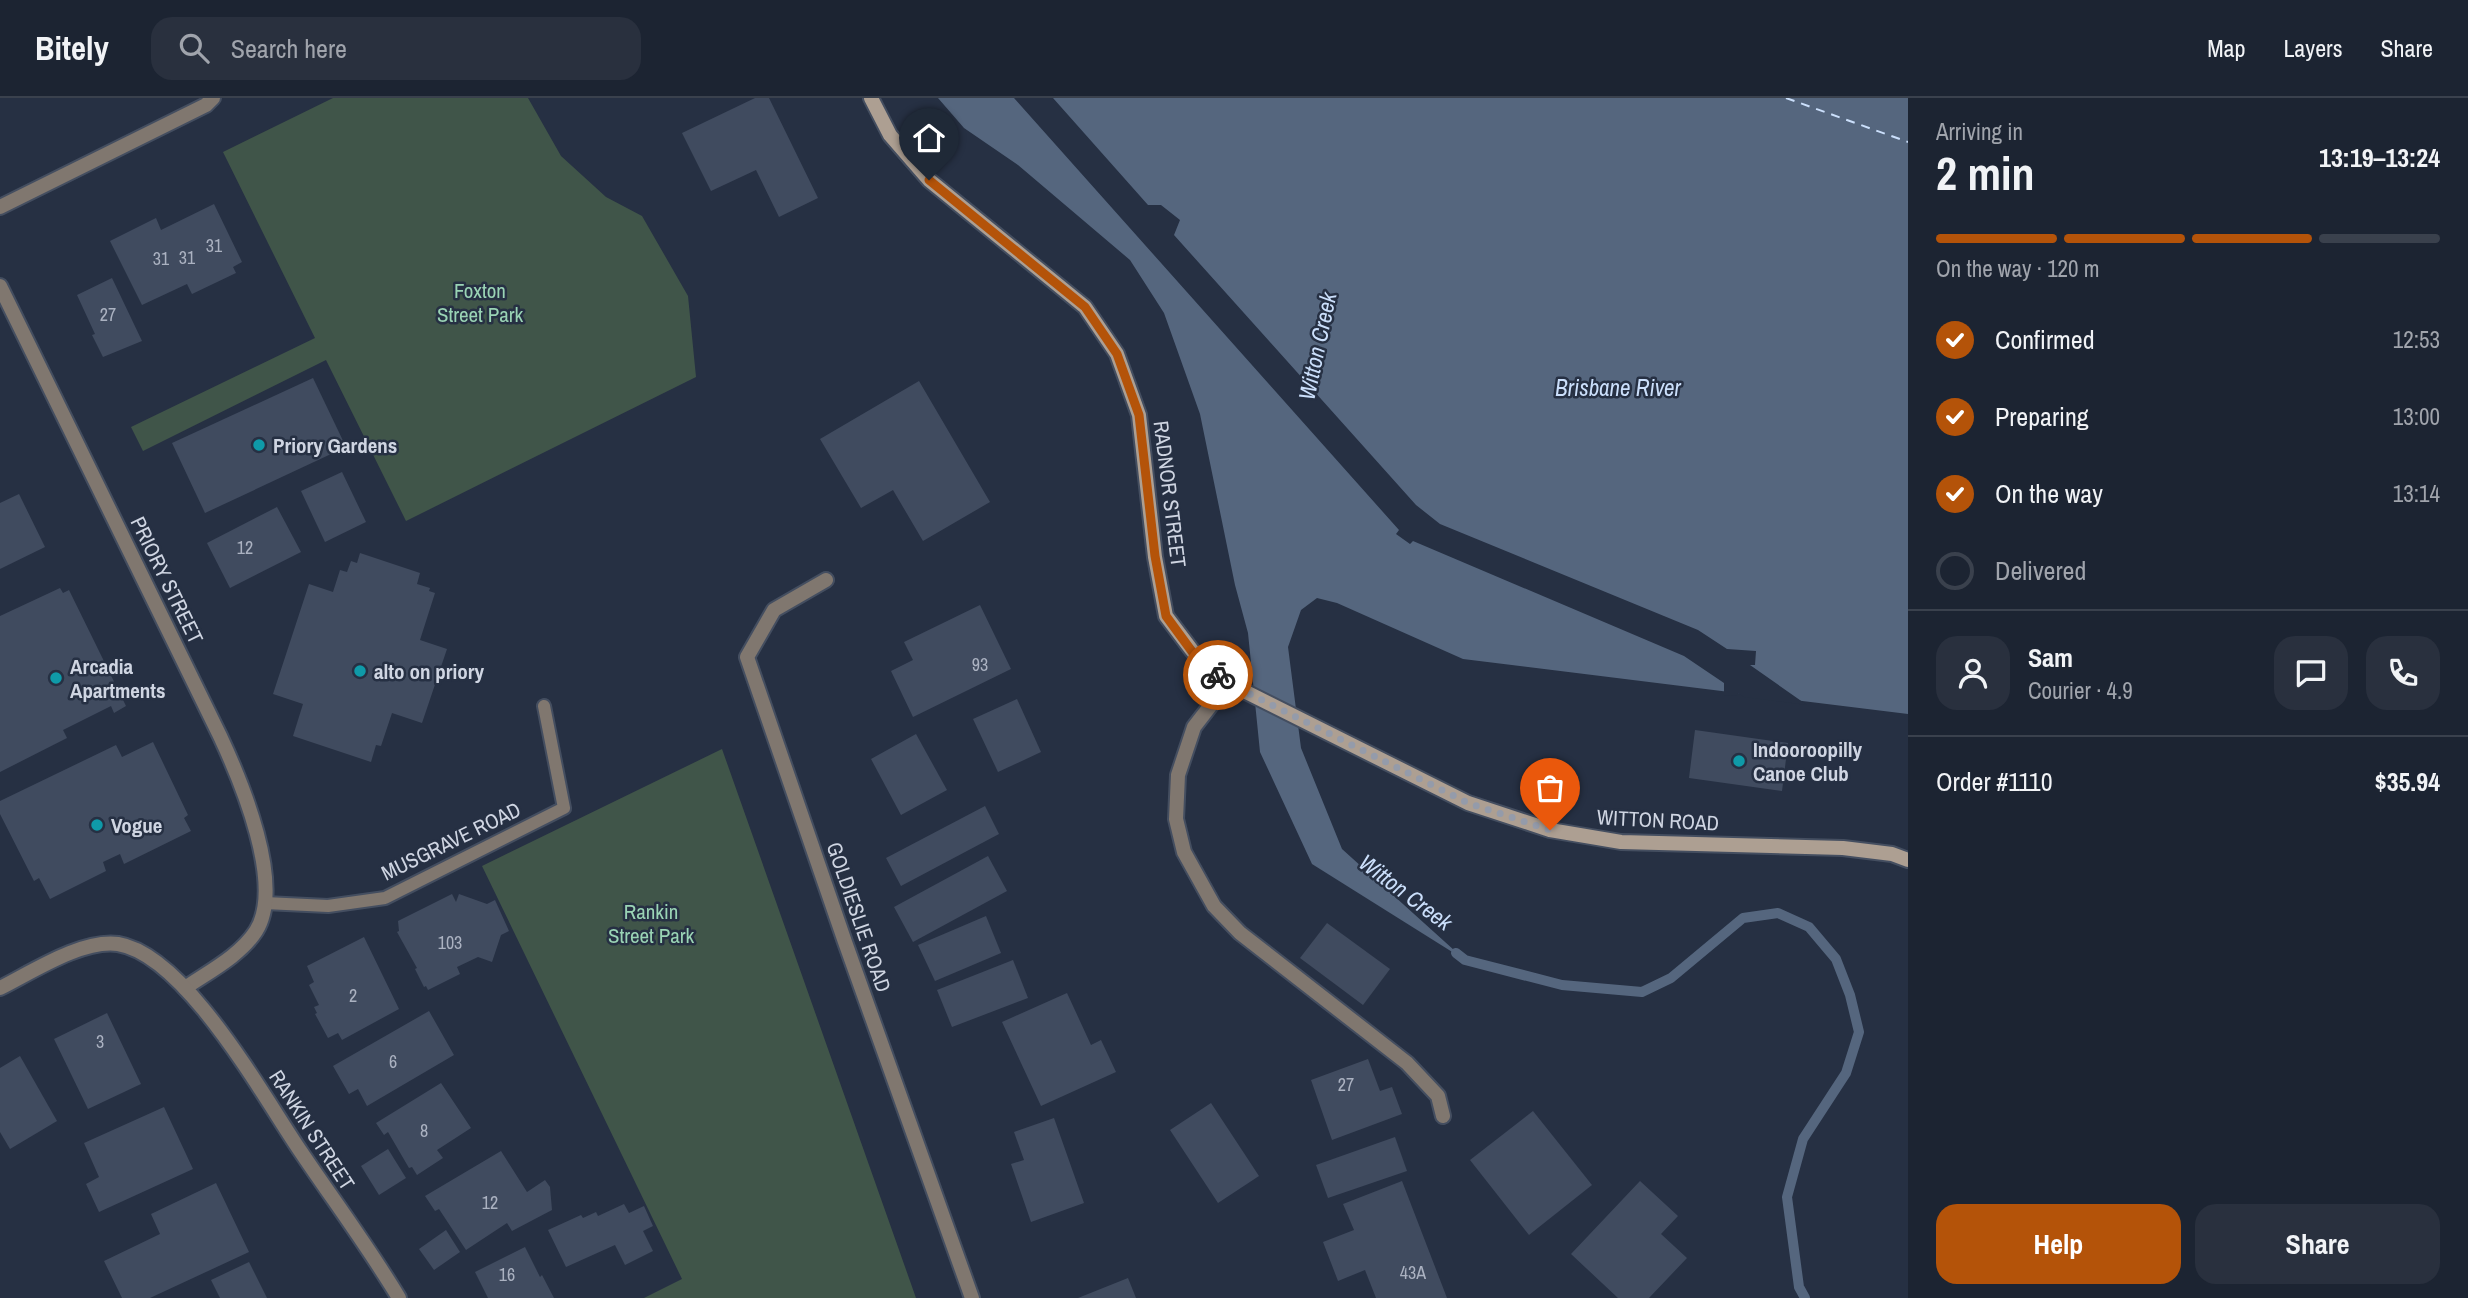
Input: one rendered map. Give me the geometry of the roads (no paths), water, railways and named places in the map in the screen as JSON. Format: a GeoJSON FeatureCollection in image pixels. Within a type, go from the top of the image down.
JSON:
{"type":"FeatureCollection","features":[{"type":"Feature","properties":{"kind":"street"},"geometry":{"type":"LineString","coordinates":[[0,207],[206,105],[213,98]]}},
{"type":"Feature","properties":{"kind":"street","name":"RADNOR STREET"},"geometry":{"type":"LineString","coordinates":[[871,98],[890,135],[929,180],[1085,307],[1117,354],[1139,415],[1155,556],[1166,616],[1196,657],[1228,683]]}},
{"type":"Feature","properties":{"kind":"street","name":"PRIORY STREET"},"geometry":{"type":"LineString","coordinates":[[0,286],[246,795],[259,841],[265,903]]}},
{"type":"Feature","properties":{"kind":"street","name":"GOLDIESLIE ROAD"},"geometry":{"type":"LineString","coordinates":[[826,580],[774,610],[747,657],[972,1298]]}},
{"type":"Feature","properties":{"kind":"street"},"geometry":{"type":"LineString","coordinates":[[1228,683],[1194,727],[1178,775],[1176,819],[1184,852],[1214,906],[1240,933],[1407,1063],[1438,1096],[1443,1116]]}},
{"type":"Feature","properties":{"kind":"street","name":"WITTON ROAD"},"geometry":{"type":"LineString","coordinates":[[1228,683],[1468,803],[1550,830],[1620,842],[1843,848],[1892,854],[1908,860]]}},
{"type":"Feature","properties":{"kind":"street"},"geometry":{"type":"LineString","coordinates":[[0,988],[84,948],[100,944],[132,947],[168,972],[185,988],[248,942],[257,930],[265,903]]}},
{"type":"Feature","properties":{"kind":"street","name":"RANKIN STREET"},"geometry":{"type":"LineString","coordinates":[[185,988],[234,1048],[399,1298]]}},
{"type":"Feature","properties":{"kind":"lane","name":"MUSGRAVE ROAD"},"geometry":{"type":"LineString","coordinates":[[265,903],[328,906],[385,898],[564,808],[544,706]]}},
{"type":"Feature","properties":{"kind":"water","name":"Brisbane River"},"geometry":{"type":"Polygon","coordinates":[[[938,98],[1908,98],[1908,714],[1463,659],[1337,603],[1317,598],[1301,610],[1288,647],[1301,748],[1342,849],[1465,960],[1312,864],[1260,752],[1248,633],[1235,585],[1200,414],[1164,313],[1130,260],[1018,165],[964,128],[938,98]]]}},
{"type":"Feature","properties":{"kind":"waterway","name":"Witton Creek"},"geometry":{"type":"LineString","coordinates":[[1456,953],[1465,960],[1562,985],[1642,992],[1671,978],[1743,918],[1778,913],[1809,927],[1836,959],[1850,995],[1859,1032],[1846,1073],[1803,1139],[1787,1197],[1799,1287],[1805,1298]]}},
{"type":"Feature","properties":{"kind":"place","name":"Priory Gardens"},"geometry":{"type":"Point","coordinates":[259,445]}},
{"type":"Feature","properties":{"kind":"place","name":"alto on priory"},"geometry":{"type":"Point","coordinates":[360,671]}},
{"type":"Feature","properties":{"kind":"place","name":"Arcadia Apartments"},"geometry":{"type":"Point","coordinates":[56,678]}},
{"type":"Feature","properties":{"kind":"place","name":"Indooroopilly Canoe Club"},"geometry":{"type":"Point","coordinates":[1739,761]}},
{"type":"Feature","properties":{"kind":"place","name":"Vogue"},"geometry":{"type":"Point","coordinates":[97,825]}},
{"type":"Feature","properties":{"kind":"park label","name":"Foxton Street Park"},"geometry":{"type":"Point","coordinates":[480,302]}},
{"type":"Feature","properties":{"kind":"park label","name":"Rankin Street Park"},"geometry":{"type":"Point","coordinates":[651,923]}}]}
